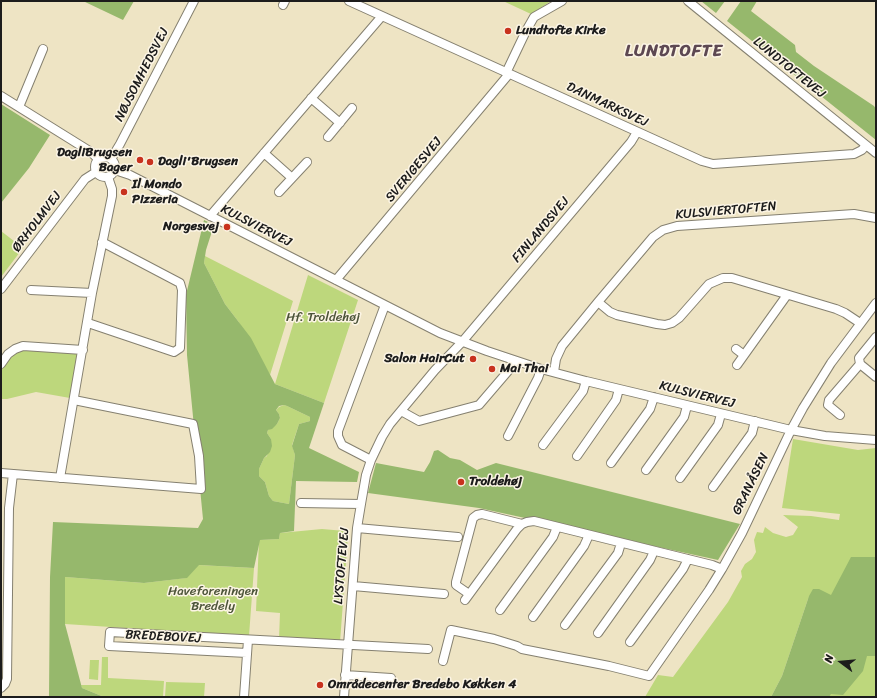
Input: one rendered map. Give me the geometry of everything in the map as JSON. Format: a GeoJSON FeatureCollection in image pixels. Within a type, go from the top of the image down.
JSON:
{"type":"FeatureCollection","features":[{"type":"Feature","properties":{"kind":"street","name":"NØJSOMHEDSVEJ"},"geometry":{"type":"LineString","coordinates":[[111,159],[123,140],[194,1]]}},
{"type":"Feature","properties":{"kind":"street","name":"DANMARKSVEJ"},"geometry":{"type":"LineString","coordinates":[[348,1],[702,161],[713,164],[854,154],[862,150],[866,145]]}},
{"type":"Feature","properties":{"kind":"street","name":"SVERIGESVEJ"},"geometry":{"type":"LineString","coordinates":[[336,280],[508,74],[526,31],[534,18],[562,1]]}},
{"type":"Feature","properties":{"kind":"street","name":"LUNDTOFTEVEJ"},"geometry":{"type":"LineString","coordinates":[[688,1],[876,154]]}},
{"type":"Feature","properties":{"kind":"street"},"geometry":{"type":"LineString","coordinates":[[210,216],[382,16]]}},
{"type":"Feature","properties":{"kind":"street"},"geometry":{"type":"LineString","coordinates":[[19,107],[43,49]]}},
{"type":"Feature","properties":{"kind":"street"},"geometry":{"type":"LineString","coordinates":[[1,96],[91,152],[98,160]]}},
{"type":"Feature","properties":{"kind":"street"},"geometry":{"type":"LineString","coordinates":[[311,98],[340,123]]}},
{"type":"Feature","properties":{"kind":"street"},"geometry":{"type":"LineString","coordinates":[[328,137],[352,108]]}},
{"type":"Feature","properties":{"kind":"street","name":"FINLANDSVEJ"},"geometry":{"type":"LineString","coordinates":[[462,342],[631,142],[637,132]]}},
{"type":"Feature","properties":{"kind":"street"},"geometry":{"type":"LineString","coordinates":[[264,153],[292,178]]}},
{"type":"Feature","properties":{"kind":"street"},"geometry":{"type":"LineString","coordinates":[[105,157],[111,159],[114,162],[115,170],[108,177],[101,177],[96,172],[95,165],[98,160],[105,157]]}},
{"type":"Feature","properties":{"kind":"street"},"geometry":{"type":"LineString","coordinates":[[279,192],[307,162]]}},
{"type":"Feature","properties":{"kind":"street","name":"KULSVIERVEJ"},"geometry":{"type":"LineString","coordinates":[[115,170],[130,175],[440,333],[515,361],[586,381],[791,430],[845,439],[876,440]]}},
{"type":"Feature","properties":{"kind":"street","name":"ØRHOLMVEJ"},"geometry":{"type":"LineString","coordinates":[[1,289],[85,179],[96,172]]}},
{"type":"Feature","properties":{"kind":"street"},"geometry":{"type":"LineString","coordinates":[[60,478],[92,293],[112,196],[112,188],[108,177]]}},
{"type":"Feature","properties":{"kind":"street","name":"KULSVIERTOFTEN"},"geometry":{"type":"LineString","coordinates":[[554,372],[556,359],[562,346],[653,237],[663,230],[677,226],[854,214],[876,218]]}},
{"type":"Feature","properties":{"kind":"street"},"geometry":{"type":"LineString","coordinates":[[88,323],[174,352],[180,348],[182,290],[180,283],[102,242]]}},
{"type":"Feature","properties":{"kind":"street"},"geometry":{"type":"LineString","coordinates":[[598,302],[610,312],[617,315],[665,325],[679,318],[708,284],[723,278],[732,278],[836,309],[860,323]]}},
{"type":"Feature","properties":{"kind":"street"},"geometry":{"type":"LineString","coordinates":[[32,290],[92,293]]}},
{"type":"Feature","properties":{"kind":"street"},"geometry":{"type":"LineString","coordinates":[[737,365],[787,295]]}},
{"type":"Feature","properties":{"kind":"street","name":"GRANÅSEN"},"geometry":{"type":"LineString","coordinates":[[443,661],[451,630],[494,639],[522,649],[609,666],[648,676],[709,590],[722,569],[742,532],[791,430],[831,364],[876,303]]}},
{"type":"Feature","properties":{"kind":"street"},"geometry":{"type":"LineString","coordinates":[[371,460],[342,445],[338,436],[338,431],[385,305]]}},
{"type":"Feature","properties":{"kind":"street"},"geometry":{"type":"LineString","coordinates":[[876,337],[859,358],[860,364],[876,377]]}},
{"type":"Feature","properties":{"kind":"street","name":"LYSTOFTEVEJ"},"geometry":{"type":"LineString","coordinates":[[344,697],[357,528],[366,475],[371,460],[390,424],[435,370],[462,342]]}},
{"type":"Feature","properties":{"kind":"street"},"geometry":{"type":"LineString","coordinates":[[1,364],[8,354],[14,349],[23,346],[83,350]]}},
{"type":"Feature","properties":{"kind":"street"},"geometry":{"type":"LineString","coordinates":[[736,350],[744,355]]}},
{"type":"Feature","properties":{"kind":"street"},"geometry":{"type":"LineString","coordinates":[[401,411],[419,421],[479,405],[515,361]]}},
{"type":"Feature","properties":{"kind":"street"},"geometry":{"type":"LineString","coordinates":[[840,415],[828,404],[829,400],[860,364]]}},
{"type":"Feature","properties":{"kind":"street"},"geometry":{"type":"LineString","coordinates":[[508,436],[538,378],[541,369]]}},
{"type":"Feature","properties":{"kind":"street"},"geometry":{"type":"LineString","coordinates":[[543,445],[583,391],[586,381]]}},
{"type":"Feature","properties":{"kind":"street"},"geometry":{"type":"LineString","coordinates":[[577,456],[616,400],[619,389]]}},
{"type":"Feature","properties":{"kind":"street"},"geometry":{"type":"LineString","coordinates":[[611,463],[650,409],[654,397]]}},
{"type":"Feature","properties":{"kind":"street"},"geometry":{"type":"LineString","coordinates":[[1,473],[201,489],[199,456],[193,424],[74,400]]}},
{"type":"Feature","properties":{"kind":"street"},"geometry":{"type":"LineString","coordinates":[[646,470],[684,417],[687,406]]}},
{"type":"Feature","properties":{"kind":"street"},"geometry":{"type":"LineString","coordinates":[[680,478],[718,425],[722,414]]}},
{"type":"Feature","properties":{"kind":"street"},"geometry":{"type":"LineString","coordinates":[[713,487],[752,433],[755,422]]}},
{"type":"Feature","properties":{"kind":"street"},"geometry":{"type":"LineString","coordinates":[[1,688],[7,679],[9,508],[13,474]]}},
{"type":"Feature","properties":{"kind":"street"},"geometry":{"type":"LineString","coordinates":[[301,503],[360,504]]}},
{"type":"Feature","properties":{"kind":"street"},"geometry":{"type":"LineString","coordinates":[[522,524],[482,514],[473,518],[456,582],[467,597],[522,524],[527,522],[557,527],[712,565],[722,569]]}},
{"type":"Feature","properties":{"kind":"street"},"geometry":{"type":"LineString","coordinates":[[500,610],[553,537],[557,527]]}},
{"type":"Feature","properties":{"kind":"street"},"geometry":{"type":"LineString","coordinates":[[357,528],[458,537]]}},
{"type":"Feature","properties":{"kind":"street"},"geometry":{"type":"LineString","coordinates":[[532,618],[584,546],[589,535]]}},
{"type":"Feature","properties":{"kind":"street"},"geometry":{"type":"LineString","coordinates":[[565,625],[618,553],[621,543]]}},
{"type":"Feature","properties":{"kind":"street"},"geometry":{"type":"LineString","coordinates":[[598,633],[650,560],[654,551]]}},
{"type":"Feature","properties":{"kind":"street"},"geometry":{"type":"LineString","coordinates":[[630,642],[683,569],[688,559]]}},
{"type":"Feature","properties":{"kind":"street"},"geometry":{"type":"LineString","coordinates":[[353,586],[444,594]]}},
{"type":"Feature","properties":{"kind":"street","name":"BREDEBOVEJ"},"geometry":{"type":"LineString","coordinates":[[247,653],[109,646],[110,632],[428,649]]}},
{"type":"Feature","properties":{"kind":"street"},"geometry":{"type":"LineString","coordinates":[[244,697],[248,640]]}},
{"type":"Feature","properties":{"kind":"street"},"geometry":{"type":"LineString","coordinates":[[345,675],[391,678]]}},
{"type":"Feature","properties":{"kind":"green space"},"geometry":{"type":"Polygon","coordinates":[[[83,1],[134,1],[123,20],[83,1]]]}},
{"type":"Feature","properties":{"kind":"green space"},"geometry":{"type":"Polygon","coordinates":[[[503,1],[551,1],[531,14],[503,1]]]}},
{"type":"Feature","properties":{"kind":"green space"},"geometry":{"type":"Polygon","coordinates":[[[701,1],[725,1],[716,13],[701,1]]]}},
{"type":"Feature","properties":{"kind":"green space"},"geometry":{"type":"Polygon","coordinates":[[[741,1],[757,1],[751,11],[795,45],[796,52],[814,66],[874,106],[876,109],[876,140],[727,21],[741,1]]]}},
{"type":"Feature","properties":{"kind":"green space"},"geometry":{"type":"Polygon","coordinates":[[[1,104],[50,135],[29,168],[1,203],[1,104]]]}},
{"type":"Feature","properties":{"kind":"green space"},"geometry":{"type":"Polygon","coordinates":[[[204,220],[214,225],[206,250],[204,263],[225,304],[251,338],[275,384],[324,403],[309,448],[359,472],[357,482],[296,481],[294,531],[280,533],[279,539],[260,540],[254,568],[199,565],[187,578],[144,583],[65,577],[65,624],[82,688],[104,697],[49,697],[50,577],[53,522],[198,528],[203,519],[187,355],[186,295],[204,220]],[[279,406],[276,410],[280,418],[272,429],[268,430],[267,433],[271,439],[272,446],[270,452],[264,458],[259,469],[259,476],[265,482],[269,496],[273,501],[289,504],[295,455],[292,446],[299,424],[310,421],[310,417],[287,406],[279,406]]]}},
{"type":"Feature","properties":{"kind":"green space"},"geometry":{"type":"Polygon","coordinates":[[[1,231],[23,248],[1,277],[1,231]]]}},
{"type":"Feature","properties":{"kind":"green space"},"geometry":{"type":"Polygon","coordinates":[[[205,256],[293,301],[270,375],[238,321],[225,304],[204,263],[205,256]]]}},
{"type":"Feature","properties":{"kind":"green space","name":"Hf. Troldehøj"},"geometry":{"type":"Polygon","coordinates":[[[308,275],[358,300],[324,403],[275,384],[308,275]]]}},
{"type":"Feature","properties":{"kind":"green space"},"geometry":{"type":"Polygon","coordinates":[[[25,350],[78,353],[70,398],[36,392],[1,399],[1,371],[12,355],[18,351],[25,350]]]}},
{"type":"Feature","properties":{"kind":"green space"},"geometry":{"type":"Polygon","coordinates":[[[284,405],[310,417],[310,421],[299,424],[292,445],[295,455],[289,504],[273,501],[269,496],[265,482],[259,476],[259,469],[264,458],[267,456],[271,439],[267,433],[268,430],[277,424],[280,418],[276,410],[284,405]]]}},
{"type":"Feature","properties":{"kind":"green space"},"geometry":{"type":"Polygon","coordinates":[[[793,439],[858,450],[876,448],[876,697],[790,697],[809,596],[782,676],[771,697],[645,697],[658,675],[673,677],[728,602],[742,577],[741,571],[756,552],[754,540],[757,532],[763,533],[765,527],[773,533],[786,537],[793,535],[798,527],[783,515],[811,516],[839,520],[840,514],[782,508],[793,439]]]}},
{"type":"Feature","properties":{"kind":"green space"},"geometry":{"type":"Polygon","coordinates":[[[438,450],[450,458],[460,460],[477,470],[496,463],[740,524],[718,560],[479,508],[368,493],[376,463],[424,472],[434,451],[438,450]]]}},
{"type":"Feature","properties":{"kind":"green space"},"geometry":{"type":"Polygon","coordinates":[[[322,529],[345,531],[348,535],[340,642],[279,639],[280,613],[256,611],[259,540],[279,539],[280,533],[322,529]]]}},
{"type":"Feature","properties":{"kind":"green space"},"geometry":{"type":"Polygon","coordinates":[[[851,557],[876,557],[876,656],[867,656],[863,671],[843,695],[831,694],[829,697],[771,697],[782,676],[809,596],[813,589],[819,589],[831,595],[851,557]]]}},
{"type":"Feature","properties":{"kind":"green space","name":"Haveforeningen Bredely"},"geometry":{"type":"Polygon","coordinates":[[[198,565],[254,568],[249,636],[65,624],[65,577],[144,583],[186,578],[198,565]]]}},
{"type":"Feature","properties":{"kind":"green space"},"geometry":{"type":"Polygon","coordinates":[[[102,657],[108,657],[108,678],[164,681],[163,697],[104,697],[82,688],[81,685],[101,685],[102,657]]]}},
{"type":"Feature","properties":{"kind":"green space"},"geometry":{"type":"Polygon","coordinates":[[[90,660],[99,660],[98,680],[89,679],[90,660]]]}},
{"type":"Feature","properties":{"kind":"green space"},"geometry":{"type":"Polygon","coordinates":[[[166,682],[205,683],[204,697],[165,697],[166,682]]]}},
{"type":"Feature","properties":{"kind":"place","name":"Lundtofte Kirke"},"geometry":{"type":"Point","coordinates":[508,31]}},
{"type":"Feature","properties":{"kind":"place","name":"DagliBrugsen Bager"},"geometry":{"type":"Point","coordinates":[140,160]}},
{"type":"Feature","properties":{"kind":"place","name":"Dagli'Brugsen"},"geometry":{"type":"Point","coordinates":[150,162]}},
{"type":"Feature","properties":{"kind":"place","name":"Il Mondo Pizzeria"},"geometry":{"type":"Point","coordinates":[124,192]}},
{"type":"Feature","properties":{"kind":"place","name":"Norgesvej"},"geometry":{"type":"Point","coordinates":[227,227]}},
{"type":"Feature","properties":{"kind":"place","name":"Salon HairCut"},"geometry":{"type":"Point","coordinates":[473,359]}},
{"type":"Feature","properties":{"kind":"place","name":"Mai Thai"},"geometry":{"type":"Point","coordinates":[492,369]}},
{"type":"Feature","properties":{"kind":"place","name":"Troldehøj"},"geometry":{"type":"Point","coordinates":[461,482]}},
{"type":"Feature","properties":{"kind":"place","name":"Områdecenter Bredebo Køkken 4"},"geometry":{"type":"Point","coordinates":[320,685]}},
{"type":"Feature","properties":{"kind":"district","name":"LUNDTOFTE"},"geometry":{"type":"Point","coordinates":[674,52]}}]}
